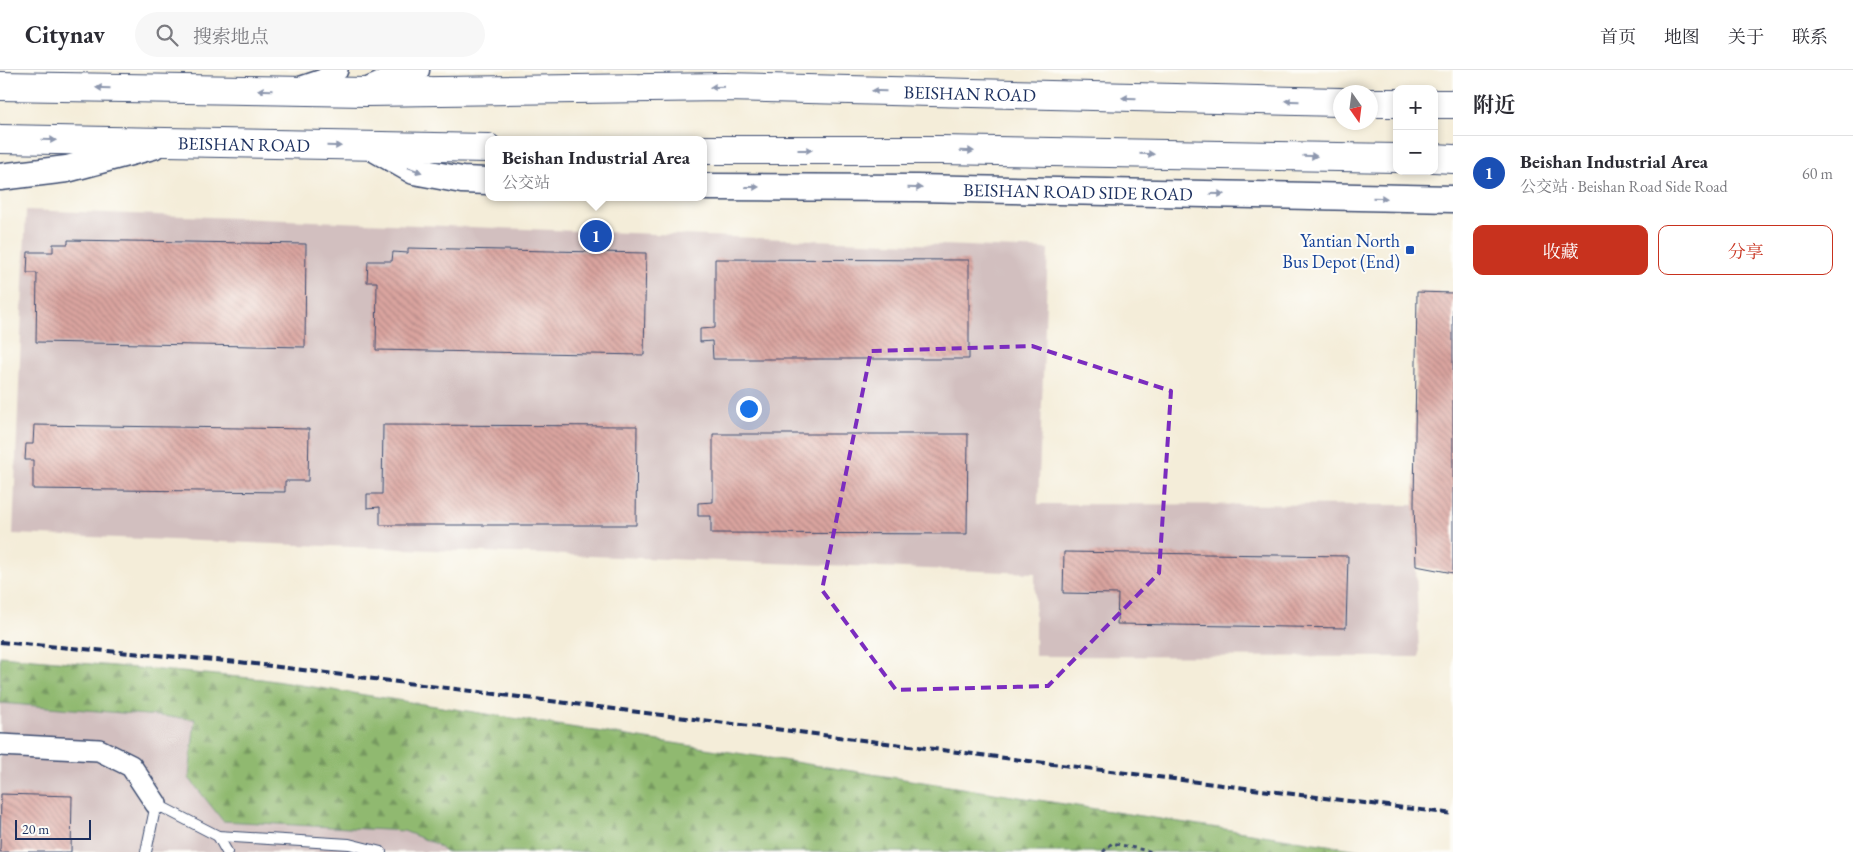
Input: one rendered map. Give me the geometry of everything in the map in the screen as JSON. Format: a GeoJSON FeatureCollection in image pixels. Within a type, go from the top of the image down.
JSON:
{"type":"FeatureCollection","features":[{"type":"Feature","properties":{"kind":"main road","name":"BEISHAN ROAD"},"geometry":{"type":"LineString","coordinates":[[0,86],[366,92],[725,87],[1333,102]]}},
{"type":"Feature","properties":{"kind":"main road"},"geometry":{"type":"LineString","coordinates":[[1378,103],[1393,103]]}},
{"type":"Feature","properties":{"kind":"main road"},"geometry":{"type":"LineString","coordinates":[[1438,104],[1453,104]]}},
{"type":"Feature","properties":{"kind":"main road","name":"BEISHAN ROAD"},"geometry":{"type":"LineString","coordinates":[[0,139],[485,148]]}},
{"type":"Feature","properties":{"kind":"main road"},"geometry":{"type":"LineString","coordinates":[[707,150],[957,150],[1393,158]]}},
{"type":"Feature","properties":{"kind":"main road"},"geometry":{"type":"LineString","coordinates":[[1438,158],[1453,159]]}},
{"type":"Feature","properties":{"kind":"street"},"geometry":{"type":"LineString","coordinates":[[292,91],[323,80],[337,70]]}},
{"type":"Feature","properties":{"kind":"street"},"geometry":{"type":"LineString","coordinates":[[366,92],[416,70]]}},
{"type":"Feature","properties":{"kind":"street"},"geometry":{"type":"LineString","coordinates":[[0,177],[67,169],[167,142]]}},
{"type":"Feature","properties":{"kind":"street"},"geometry":{"type":"LineString","coordinates":[[372,147],[414,172],[462,180],[485,181]]}},
{"type":"Feature","properties":{"kind":"street","name":"BEISHAN ROAD SIDE ROAD"},"geometry":{"type":"LineString","coordinates":[[707,187],[926,188],[1453,199]]}},
{"type":"Feature","properties":{"kind":"street"},"geometry":{"type":"LineString","coordinates":[[0,745],[99,750],[131,766],[156,804]]}},
{"type":"Feature","properties":{"kind":"lane"},"geometry":{"type":"LineString","coordinates":[[146,852],[156,804],[218,836],[349,844],[381,852]]}},
{"type":"Feature","properties":{"kind":"lane"},"geometry":{"type":"LineString","coordinates":[[218,836],[227,852]]}},
{"type":"Feature","properties":{"kind":"path"},"geometry":{"type":"LineString","coordinates":[[1103,852],[1112,843],[1153,852]]}},
{"type":"Feature","properties":{"kind":"highlighted area"},"geometry":{"type":"Polygon","coordinates":[[[1032,346],[1171,391],[1159,573],[1048,686],[896,690],[822,590],[871,351],[1032,346]]]}},
{"type":"Feature","properties":{"kind":"shaded area"},"geometry":{"type":"Polygon","coordinates":[[[26,210],[1048,249],[1038,504],[1414,505],[1419,657],[1035,656],[1035,573],[13,534],[26,210]]]}},
{"type":"Feature","properties":{"kind":"shaded area"},"geometry":{"type":"Polygon","coordinates":[[[0,703],[195,719],[189,778],[223,821],[404,831],[436,844],[445,852],[0,852],[0,703]]]}},
{"type":"Feature","properties":{"kind":"green space"},"geometry":{"type":"Polygon","coordinates":[[[0,656],[262,679],[1372,852],[445,852],[436,844],[404,831],[223,821],[189,778],[195,719],[0,703],[0,656]]]}},
{"type":"Feature","properties":{"kind":"building"},"geometry":{"type":"Polygon","coordinates":[[[68,240],[306,244],[305,347],[36,342],[37,273],[27,273],[28,252],[53,252],[53,244],[68,244],[68,240]]]}},
{"type":"Feature","properties":{"kind":"building"},"geometry":{"type":"Polygon","coordinates":[[[408,248],[646,253],[644,355],[376,350],[377,282],[367,282],[368,261],[392,261],[393,252],[408,253],[408,248]]]}},
{"type":"Feature","properties":{"kind":"building"},"geometry":{"type":"Polygon","coordinates":[[[715,259],[969,260],[969,359],[713,359],[712,341],[700,342],[700,329],[715,328],[715,259]]]}},
{"type":"Feature","properties":{"kind":"building"},"geometry":{"type":"Polygon","coordinates":[[[1417,292],[1453,293],[1453,573],[1416,566],[1414,505],[1417,292]]]}},
{"type":"Feature","properties":{"kind":"building"},"geometry":{"type":"Polygon","coordinates":[[[34,425],[309,429],[308,481],[285,481],[285,492],[33,489],[33,460],[25,460],[26,444],[33,444],[34,425]]]}},
{"type":"Feature","properties":{"kind":"building"},"geometry":{"type":"Polygon","coordinates":[[[383,425],[637,426],[636,525],[380,525],[380,507],[367,508],[367,494],[382,494],[383,425]]]}},
{"type":"Feature","properties":{"kind":"building"},"geometry":{"type":"Polygon","coordinates":[[[713,434],[968,434],[967,534],[711,533],[711,516],[698,516],[698,503],[713,502],[713,434]]]}},
{"type":"Feature","properties":{"kind":"building"},"geometry":{"type":"Polygon","coordinates":[[[1064,552],[1348,556],[1346,628],[1117,624],[1118,594],[1063,593],[1064,552]]]}},
{"type":"Feature","properties":{"kind":"building"},"geometry":{"type":"Polygon","coordinates":[[[1,794],[72,796],[71,852],[0,852],[1,794]]]}},
{"type":"Feature","properties":{"kind":"railway"},"geometry":{"type":"LineString","coordinates":[[0,642],[239,662],[1453,814]]}},
{"type":"Feature","properties":{"kind":"place","name":"Beishan Industrial Area"},"geometry":{"type":"Point","coordinates":[596,236]}},
{"type":"Feature","properties":{"kind":"place","name":"Yantian North Bus Depot (End)"},"geometry":{"type":"Point","coordinates":[1410,250]}}]}
